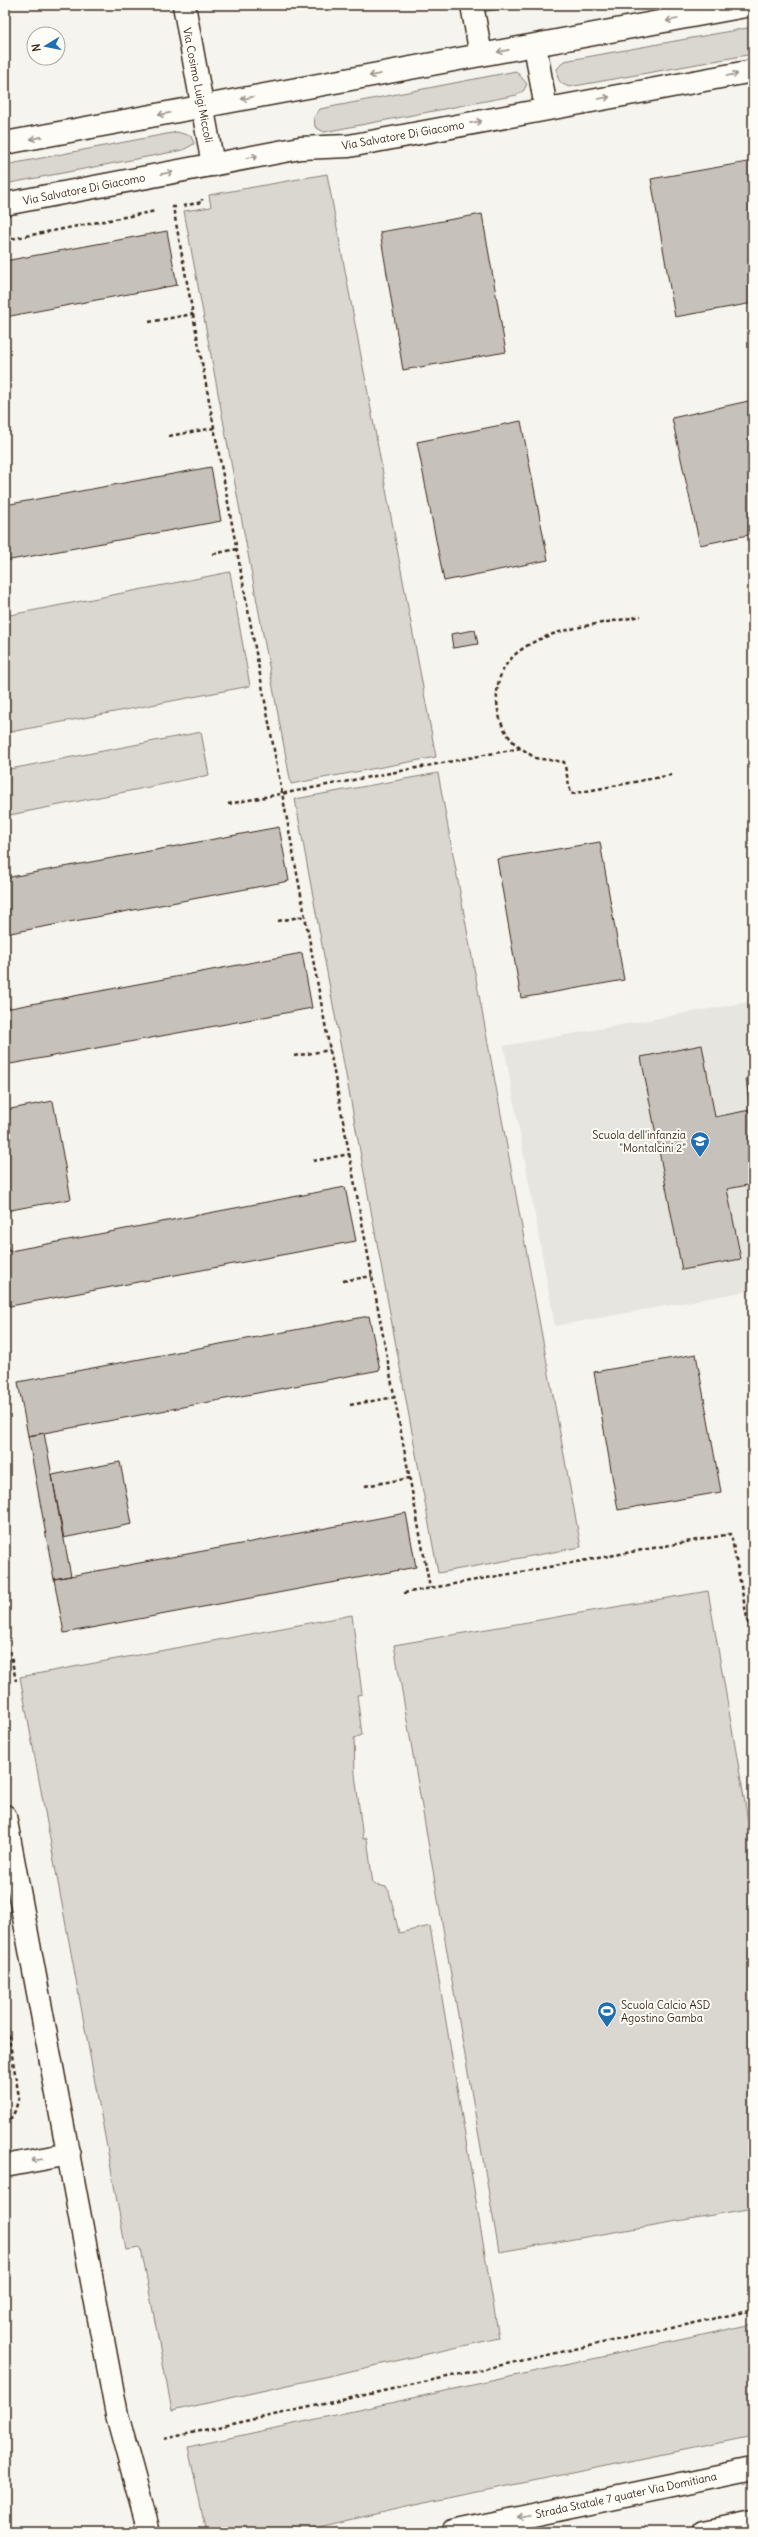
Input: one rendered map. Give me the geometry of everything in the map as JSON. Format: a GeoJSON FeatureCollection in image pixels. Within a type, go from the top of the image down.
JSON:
{"type":"FeatureCollection","features":[{"type":"Feature","properties":{"kind":"main road","name":"Via Cosimo Luigi Miccoli"},"geometry":{"type":"LineString","coordinates":[[184,5],[213,165]]}},
{"type":"Feature","properties":{"kind":"main road"},"geometry":{"type":"LineString","coordinates":[[472,5],[481,55]]}},
{"type":"Feature","properties":{"kind":"main road"},"geometry":{"type":"LineString","coordinates":[[5,143],[752,5]]}},
{"type":"Feature","properties":{"kind":"main road"},"geometry":{"type":"LineString","coordinates":[[534,45],[546,109]]}},
{"type":"Feature","properties":{"kind":"main road","name":"Via Salvatore Di Giacomo"},"geometry":{"type":"LineString","coordinates":[[5,204],[300,148],[349,146],[753,71]]}},
{"type":"Feature","properties":{"kind":"main road"},"geometry":{"type":"LineString","coordinates":[[5,1816],[117,2415],[149,2532]]}},
{"type":"Feature","properties":{"kind":"main road"},"geometry":{"type":"LineString","coordinates":[[5,2166],[68,2154]]}},
{"type":"Feature","properties":{"kind":"main road","name":"Strada Statale 7 quater Via Domitiana"},"geometry":{"type":"LineString","coordinates":[[452,2532],[753,2468]]}},
{"type":"Feature","properties":{"kind":"main road"},"geometry":{"type":"LineString","coordinates":[[704,2532],[753,2522]]}},
{"type":"Feature","properties":{"kind":"path"},"geometry":{"type":"LineString","coordinates":[[202,202],[173,207],[430,1588]]}},
{"type":"Feature","properties":{"kind":"path"},"geometry":{"type":"LineString","coordinates":[[5,240],[156,211]]}},
{"type":"Feature","properties":{"kind":"path"},"geometry":{"type":"LineString","coordinates":[[149,322],[193,314]]}},
{"type":"Feature","properties":{"kind":"path"},"geometry":{"type":"LineString","coordinates":[[170,436],[214,428]]}},
{"type":"Feature","properties":{"kind":"path"},"geometry":{"type":"LineString","coordinates":[[213,554],[237,549]]}},
{"type":"Feature","properties":{"kind":"path"},"geometry":{"type":"LineString","coordinates":[[641,616],[557,633],[530,642],[515,652],[500,677],[497,705],[502,726],[511,740],[535,758],[564,762],[571,794],[671,775]]}},
{"type":"Feature","properties":{"kind":"path"},"geometry":{"type":"LineString","coordinates":[[228,804],[521,748]]}},
{"type":"Feature","properties":{"kind":"path"},"geometry":{"type":"LineString","coordinates":[[278,921],[305,916]]}},
{"type":"Feature","properties":{"kind":"path"},"geometry":{"type":"LineString","coordinates":[[294,1056],[330,1050]]}},
{"type":"Feature","properties":{"kind":"path"},"geometry":{"type":"LineString","coordinates":[[313,1161],[350,1154]]}},
{"type":"Feature","properties":{"kind":"path"},"geometry":{"type":"LineString","coordinates":[[343,1281],[372,1276]]}},
{"type":"Feature","properties":{"kind":"path"},"geometry":{"type":"LineString","coordinates":[[350,1405],[395,1397]]}},
{"type":"Feature","properties":{"kind":"path"},"geometry":{"type":"LineString","coordinates":[[365,1486],[410,1478]]}},
{"type":"Feature","properties":{"kind":"path"},"geometry":{"type":"LineString","coordinates":[[404,1593],[732,1534],[753,1649]]}},
{"type":"Feature","properties":{"kind":"path"},"geometry":{"type":"LineString","coordinates":[[10,1651],[16,1681]]}},
{"type":"Feature","properties":{"kind":"path"},"geometry":{"type":"LineString","coordinates":[[5,2014],[18,2082],[19,2097],[16,2111],[5,2128]]}},
{"type":"Feature","properties":{"kind":"path"},"geometry":{"type":"LineString","coordinates":[[164,2439],[753,2310]]}},
{"type":"Feature","properties":{"kind":"shaded area"},"geometry":{"type":"Polygon","coordinates":[[[482,5],[522,5],[483,12],[482,5]]]}},
{"type":"Feature","properties":{"kind":"shaded area"},"geometry":{"type":"Polygon","coordinates":[[[753,27],[753,54],[569,87],[559,81],[557,76],[557,69],[564,61],[753,27]]]}},
{"type":"Feature","properties":{"kind":"shaded area"},"geometry":{"type":"Polygon","coordinates":[[[516,71],[527,84],[524,90],[517,95],[324,132],[315,127],[314,117],[320,109],[516,71]]]}},
{"type":"Feature","properties":{"kind":"shaded area"},"geometry":{"type":"Polygon","coordinates":[[[177,132],[191,136],[194,144],[183,150],[5,184],[5,165],[177,132]]]}},
{"type":"Feature","properties":{"kind":"shaded area"},"geometry":{"type":"Polygon","coordinates":[[[327,174],[436,757],[291,784],[184,211],[211,207],[209,195],[327,174]]]}},
{"type":"Feature","properties":{"kind":"shaded area"},"geometry":{"type":"Polygon","coordinates":[[[230,572],[250,686],[5,733],[5,616],[230,572]]]}},
{"type":"Feature","properties":{"kind":"shaded area"},"geometry":{"type":"Polygon","coordinates":[[[201,732],[209,775],[5,816],[5,770],[201,732]]]}},
{"type":"Feature","properties":{"kind":"shaded area"},"geometry":{"type":"Polygon","coordinates":[[[438,773],[581,1547],[438,1573],[295,799],[438,773]]]}},
{"type":"Feature","properties":{"kind":"shaded area"},"geometry":{"type":"Polygon","coordinates":[[[753,1001],[753,1290],[555,1326],[504,1046],[753,1001]]]}},
{"type":"Feature","properties":{"kind":"shaded area","name":"Scuola Calcio ASD Agostino Gamba"},"geometry":{"type":"Polygon","coordinates":[[[708,1591],[753,1849],[753,2208],[499,2252],[394,1645],[708,1591]]]}},
{"type":"Feature","properties":{"kind":"shaded area"},"geometry":{"type":"Polygon","coordinates":[[[352,1615],[362,1694],[357,1695],[362,1735],[354,1738],[355,1774],[363,1839],[367,1838],[373,1884],[386,1887],[389,1891],[399,1933],[430,1926],[499,2338],[172,2411],[141,2248],[126,2250],[20,1677],[352,1615]]]}},
{"type":"Feature","properties":{"kind":"shaded area"},"geometry":{"type":"Polygon","coordinates":[[[753,2324],[753,2436],[410,2506],[297,2532],[206,2532],[188,2447],[753,2324]]]}},
{"type":"Feature","properties":{"kind":"building"},"geometry":{"type":"Polygon","coordinates":[[[753,161],[753,303],[675,317],[651,179],[753,161]]]}},
{"type":"Feature","properties":{"kind":"building"},"geometry":{"type":"Polygon","coordinates":[[[482,214],[506,352],[403,370],[380,232],[482,214]]]}},
{"type":"Feature","properties":{"kind":"building"},"geometry":{"type":"Polygon","coordinates":[[[167,231],[177,285],[5,317],[5,261],[167,231]]]}},
{"type":"Feature","properties":{"kind":"building"},"geometry":{"type":"Polygon","coordinates":[[[753,400],[753,534],[700,545],[672,418],[753,400]]]}},
{"type":"Feature","properties":{"kind":"building"},"geometry":{"type":"Polygon","coordinates":[[[521,421],[548,560],[444,581],[417,442],[521,421]]]}},
{"type":"Feature","properties":{"kind":"building"},"geometry":{"type":"Polygon","coordinates":[[[211,467],[221,521],[5,561],[5,505],[211,467]]]}},
{"type":"Feature","properties":{"kind":"building"},"geometry":{"type":"Polygon","coordinates":[[[475,630],[478,644],[453,648],[451,634],[475,630]]]}},
{"type":"Feature","properties":{"kind":"building"},"geometry":{"type":"Polygon","coordinates":[[[279,827],[289,881],[5,934],[5,878],[279,827]]]}},
{"type":"Feature","properties":{"kind":"building"},"geometry":{"type":"Polygon","coordinates":[[[600,842],[624,980],[521,998],[497,859],[600,842]]]}},
{"type":"Feature","properties":{"kind":"building"},"geometry":{"type":"Polygon","coordinates":[[[302,953],[312,1008],[5,1065],[5,1009],[302,953]]]}},
{"type":"Feature","properties":{"kind":"building"},"geometry":{"type":"Polygon","coordinates":[[[702,1045],[715,1117],[750,1110],[746,1078],[753,1076],[753,1184],[727,1189],[741,1259],[682,1270],[641,1057],[702,1045]]]}},
{"type":"Feature","properties":{"kind":"building"},"geometry":{"type":"Polygon","coordinates":[[[53,1101],[71,1199],[5,1211],[5,1110],[53,1101]]]}},
{"type":"Feature","properties":{"kind":"building"},"geometry":{"type":"Polygon","coordinates":[[[345,1187],[356,1241],[5,1307],[5,1252],[345,1187]]]}},
{"type":"Feature","properties":{"kind":"building"},"geometry":{"type":"Polygon","coordinates":[[[5,1229],[9,1251],[5,1252],[5,1229]]]}},
{"type":"Feature","properties":{"kind":"building"},"geometry":{"type":"Polygon","coordinates":[[[369,1316],[380,1370],[28,1436],[18,1382],[369,1316]]]}},
{"type":"Feature","properties":{"kind":"building"},"geometry":{"type":"Polygon","coordinates":[[[696,1354],[721,1492],[618,1510],[594,1372],[696,1354]]]}},
{"type":"Feature","properties":{"kind":"building"},"geometry":{"type":"Polygon","coordinates":[[[44,1433],[71,1576],[54,1579],[28,1436],[44,1433]]]}},
{"type":"Feature","properties":{"kind":"building"},"geometry":{"type":"Polygon","coordinates":[[[120,1462],[132,1524],[63,1538],[52,1475],[120,1462]]]}},
{"type":"Feature","properties":{"kind":"building"},"geometry":{"type":"Polygon","coordinates":[[[406,1513],[416,1567],[64,1633],[54,1579],[406,1513]]]}},
{"type":"Feature","properties":{"kind":"place","name":"Scuola dell'infanzia \"Montalcini 2\""},"geometry":{"type":"Point","coordinates":[700,1158]}},
{"type":"Feature","properties":{"kind":"place","name":"Scuola Calcio ASD Agostino Gamba"},"geometry":{"type":"Point","coordinates":[607,2028]}}]}
